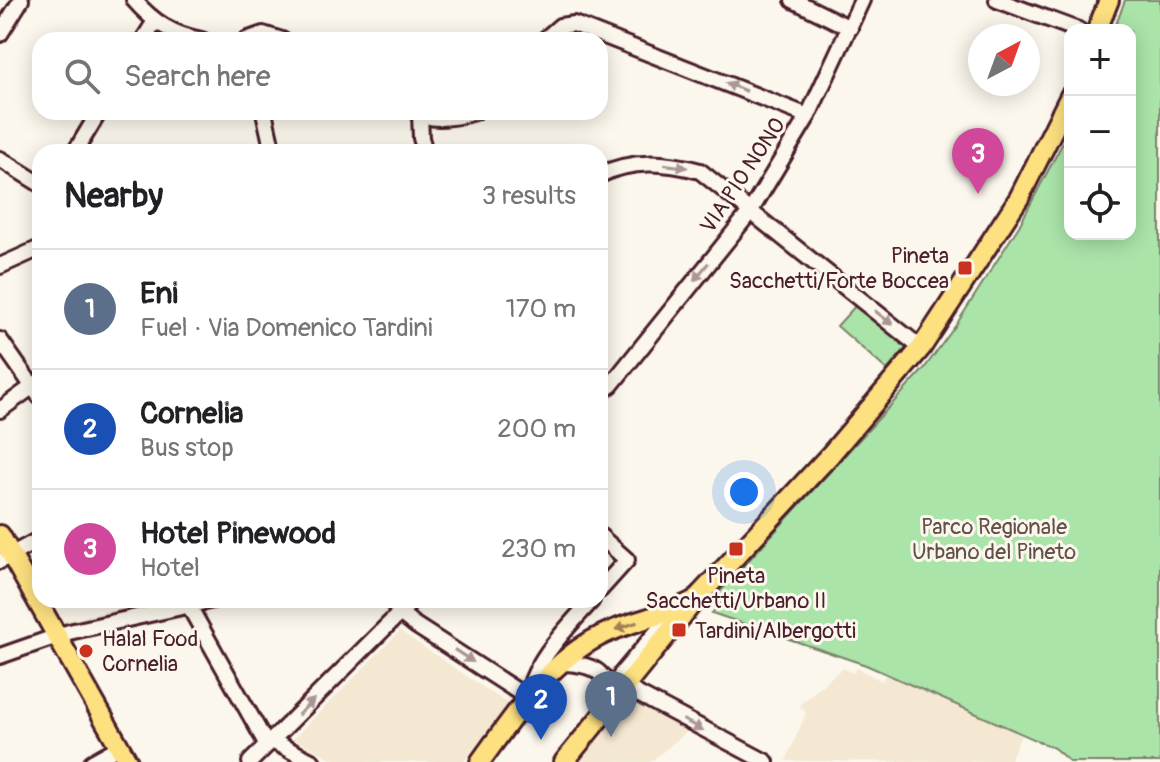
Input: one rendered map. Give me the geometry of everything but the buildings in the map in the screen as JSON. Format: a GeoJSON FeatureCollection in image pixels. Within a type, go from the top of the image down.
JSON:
{"type":"FeatureCollection","features":[{"type":"Feature","properties":{"kind":"main road"},"geometry":{"type":"LineString","coordinates":[[1099,24],[1109,0]]}},
{"type":"Feature","properties":{"kind":"main road"},"geometry":{"type":"LineString","coordinates":[[564,762],[695,600],[830,455],[921,348],[1019,198],[1064,108]]}},
{"type":"Feature","properties":{"kind":"main road"},"geometry":{"type":"LineString","coordinates":[[0,535],[6,557],[32,598]]}},
{"type":"Feature","properties":{"kind":"main road"},"geometry":{"type":"LineString","coordinates":[[480,762],[528,698],[563,663],[599,637],[695,600]]}},
{"type":"Feature","properties":{"kind":"main road"},"geometry":{"type":"LineString","coordinates":[[39,608],[124,755]]}},
{"type":"Feature","properties":{"kind":"street"},"geometry":{"type":"LineString","coordinates":[[0,34],[21,0]]}},
{"type":"Feature","properties":{"kind":"street"},"geometry":{"type":"LineString","coordinates":[[134,0],[155,21],[174,32]]}},
{"type":"Feature","properties":{"kind":"street"},"geometry":{"type":"LineString","coordinates":[[793,0],[850,28]]}},
{"type":"Feature","properties":{"kind":"street","name":"VIA PIO NONO"},"geometry":{"type":"LineString","coordinates":[[608,387],[750,212],[808,116],[862,0]]}},
{"type":"Feature","properties":{"kind":"street"},"geometry":{"type":"LineString","coordinates":[[997,0],[1064,25]]}},
{"type":"Feature","properties":{"kind":"street"},"geometry":{"type":"LineString","coordinates":[[148,32],[155,21]]}},
{"type":"Feature","properties":{"kind":"street"},"geometry":{"type":"LineString","coordinates":[[553,32],[560,26],[574,24],[594,32]]}},
{"type":"Feature","properties":{"kind":"street"},"geometry":{"type":"LineString","coordinates":[[608,37],[808,116]]}},
{"type":"Feature","properties":{"kind":"street"},"geometry":{"type":"LineString","coordinates":[[80,144],[94,120]]}},
{"type":"Feature","properties":{"kind":"street"},"geometry":{"type":"LineString","coordinates":[[266,120],[271,144]]}},
{"type":"Feature","properties":{"kind":"street"},"geometry":{"type":"LineString","coordinates":[[419,120],[423,144]]}},
{"type":"Feature","properties":{"kind":"street"},"geometry":{"type":"LineString","coordinates":[[0,159],[32,179]]}},
{"type":"Feature","properties":{"kind":"street"},"geometry":{"type":"LineString","coordinates":[[608,172],[627,164],[645,163],[700,171],[921,348]]}},
{"type":"Feature","properties":{"kind":"street"},"geometry":{"type":"LineString","coordinates":[[0,266],[32,252]]}},
{"type":"Feature","properties":{"kind":"street"},"geometry":{"type":"LineString","coordinates":[[0,340],[32,382]]}},
{"type":"Feature","properties":{"kind":"street"},"geometry":{"type":"LineString","coordinates":[[0,410],[32,391]]}},
{"type":"Feature","properties":{"kind":"street"},"geometry":{"type":"LineString","coordinates":[[6,557],[32,543]]}},
{"type":"Feature","properties":{"kind":"street"},"geometry":{"type":"LineString","coordinates":[[608,543],[627,560],[608,581]]}},
{"type":"Feature","properties":{"kind":"street"},"geometry":{"type":"LineString","coordinates":[[0,656],[56,635],[180,608]]}},
{"type":"Feature","properties":{"kind":"street"},"geometry":{"type":"LineString","coordinates":[[190,608],[270,743],[313,762]]}},
{"type":"Feature","properties":{"kind":"street"},"geometry":{"type":"LineString","coordinates":[[397,608],[415,625],[528,698],[530,686],[551,647],[585,608]]}},
{"type":"Feature","properties":{"kind":"street"},"geometry":{"type":"LineString","coordinates":[[250,762],[405,608]]}},
{"type":"Feature","properties":{"kind":"street"},"geometry":{"type":"LineString","coordinates":[[675,610],[619,681],[624,688],[766,762]]}},
{"type":"Feature","properties":{"kind":"street"},"geometry":{"type":"LineString","coordinates":[[563,663],[588,666],[602,675],[608,690],[603,713]]}},
{"type":"Feature","properties":{"kind":"street"},"geometry":{"type":"LineString","coordinates":[[92,762],[124,755]]}},
{"type":"Feature","properties":{"kind":"shaded area"},"geometry":{"type":"Polygon","coordinates":[[[122,608],[225,608],[73,639],[63,621],[122,608]]]}},
{"type":"Feature","properties":{"kind":"shaded area"},"geometry":{"type":"Polygon","coordinates":[[[400,631],[508,704],[464,762],[339,762],[293,739],[400,631]]]}},
{"type":"Feature","properties":{"kind":"shaded area"},"geometry":{"type":"Polygon","coordinates":[[[842,668],[853,673],[856,668],[882,681],[886,674],[1022,734],[1009,762],[786,761],[806,713],[799,705],[842,668]]]}},
{"type":"Feature","properties":{"kind":"shaded area"},"geometry":{"type":"Polygon","coordinates":[[[623,701],[688,731],[650,762],[577,762],[623,701]]]}},
{"type":"Feature","properties":{"kind":"green space","name":"Parco Regionale Urbano del Pineto"},"geometry":{"type":"Polygon","coordinates":[[[1125,0],[1160,0],[1160,762],[1070,762],[1054,748],[866,665],[712,613],[723,601],[715,597],[923,370],[956,325],[1019,226],[1064,140],[1064,240],[1136,240],[1136,24],[1116,24],[1125,0]]]}},
{"type":"Feature","properties":{"kind":"green space"},"geometry":{"type":"Polygon","coordinates":[[[857,304],[906,348],[887,370],[837,326],[857,304]]]}},
{"type":"Feature","properties":{"kind":"place","name":"Hotel Pinewood"},"geometry":{"type":"Point","coordinates":[978,194]}},
{"type":"Feature","properties":{"kind":"place","name":"Pineta Sacchetti/Forte Boccea"},"geometry":{"type":"Point","coordinates":[965,268]}},
{"type":"Feature","properties":{"kind":"place","name":"Pineta Sacchetti/Urbano II"},"geometry":{"type":"Point","coordinates":[736,549]}},
{"type":"Feature","properties":{"kind":"place","name":"Tardini/Albergotti"},"geometry":{"type":"Point","coordinates":[679,630]}},
{"type":"Feature","properties":{"kind":"place","name":"Halal Food Cornelia"},"geometry":{"type":"Point","coordinates":[86,651]}},
{"type":"Feature","properties":{"kind":"place","name":"Eni"},"geometry":{"type":"Point","coordinates":[611,737]}},
{"type":"Feature","properties":{"kind":"place","name":"Cornelia"},"geometry":{"type":"Point","coordinates":[541,740]}}]}
